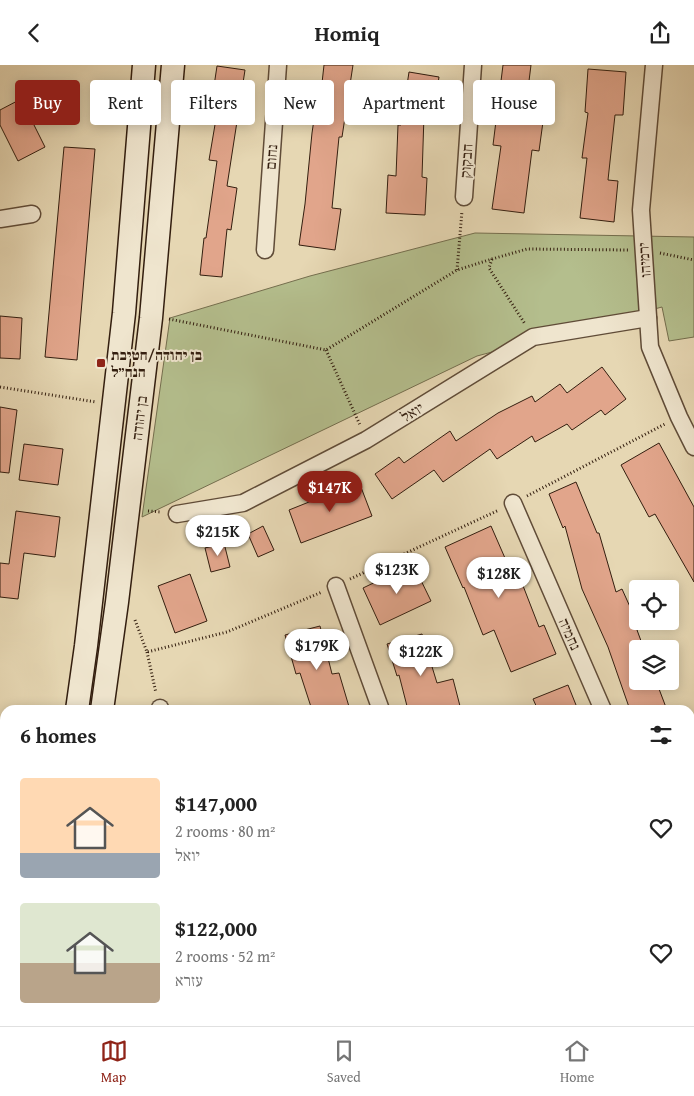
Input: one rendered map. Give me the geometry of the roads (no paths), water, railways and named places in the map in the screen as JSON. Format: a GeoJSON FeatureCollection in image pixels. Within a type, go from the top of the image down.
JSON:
{"type":"FeatureCollection","features":[{"type":"Feature","properties":{"kind":"street","name":"בן יהודה"},"geometry":{"type":"LineString","coordinates":[[78,705],[124,313],[144,65]]}},
{"type":"Feature","properties":{"kind":"street","name":"בן יהודה"},"geometry":{"type":"LineString","coordinates":[[103,705],[151,318],[173,65]]}},
{"type":"Feature","properties":{"kind":"street","name":"נחום"},"geometry":{"type":"LineString","coordinates":[[264,250],[278,65]]}},
{"type":"Feature","properties":{"kind":"street","name":"חבקוק"},"geometry":{"type":"LineString","coordinates":[[464,197],[473,65]]}},
{"type":"Feature","properties":{"kind":"street","name":"ירמיהו"},"geometry":{"type":"LineString","coordinates":[[654,65],[641,210],[650,347],[679,417],[694,447]]}},
{"type":"Feature","properties":{"kind":"street"},"geometry":{"type":"LineString","coordinates":[[0,219],[32,214]]}},
{"type":"Feature","properties":{"kind":"street","name":"יואל"},"geometry":{"type":"LineString","coordinates":[[177,513],[243,503],[366,440],[533,337],[648,318]]}},
{"type":"Feature","properties":{"kind":"street","name":"נחמיה"},"geometry":{"type":"LineString","coordinates":[[513,503],[601,705]]}},
{"type":"Feature","properties":{"kind":"street"},"geometry":{"type":"LineString","coordinates":[[336,586],[379,705]]}},
{"type":"Feature","properties":{"kind":"place","name":"בן יהודה/חטיבת הנח״ל"},"geometry":{"type":"Point","coordinates":[101,363]}}]}
